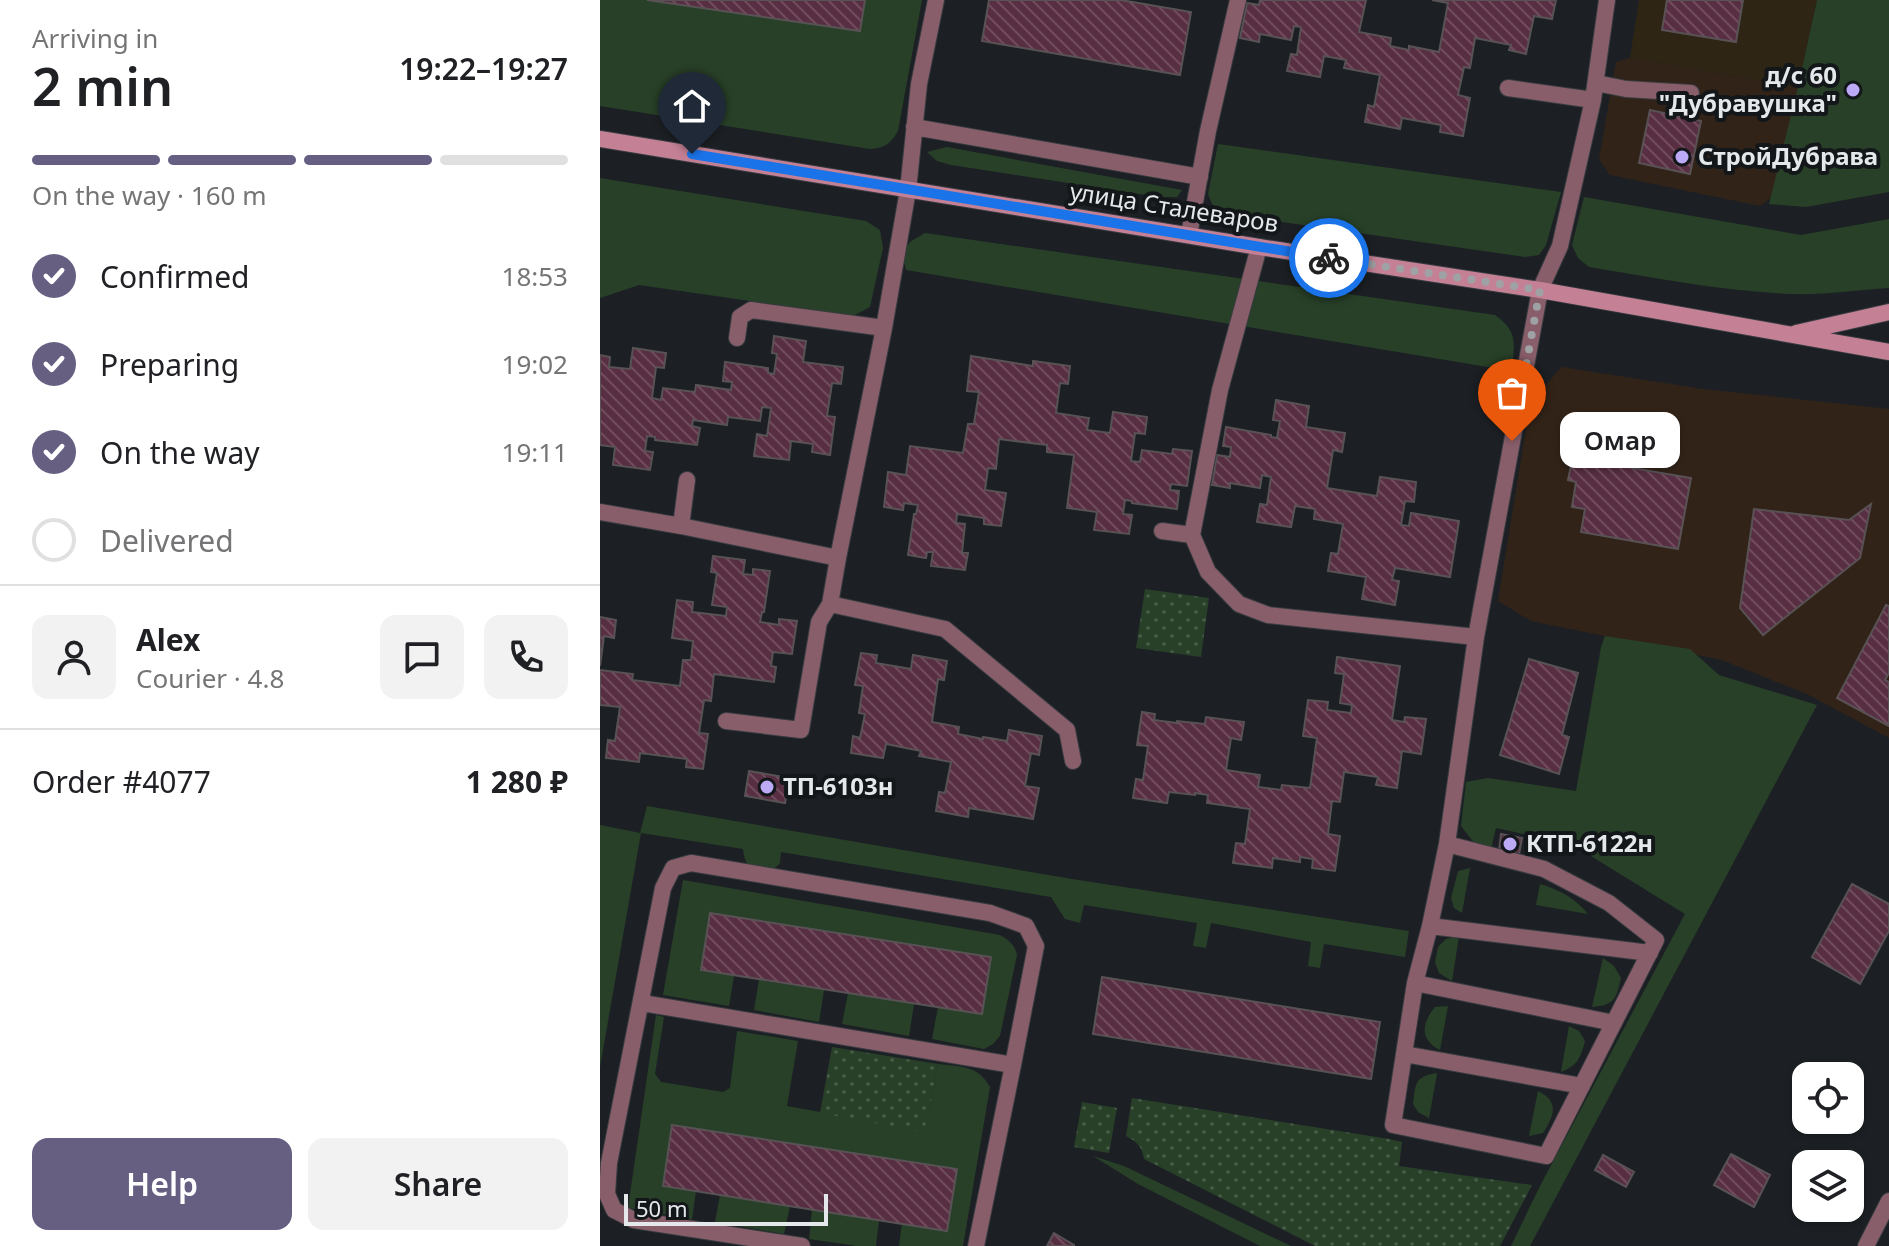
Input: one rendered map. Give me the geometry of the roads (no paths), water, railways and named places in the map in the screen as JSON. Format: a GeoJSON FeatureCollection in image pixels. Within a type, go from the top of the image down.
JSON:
{"type":"FeatureCollection","features":[{"type":"Feature","properties":{"kind":"main road","name":"улица Сталеваров"},"geometry":{"type":"LineString","coordinates":[[600,139],[1540,290],[1889,352]]}},
{"type":"Feature","properties":{"kind":"main road","name":"улица Сталеваров"},"geometry":{"type":"LineString","coordinates":[[1787,335],[1889,312]]}},
{"type":"Feature","properties":{"kind":"street"},"geometry":{"type":"LineString","coordinates":[[726,721],[801,730],[819,622],[830,604],[884,328],[908,190],[919,84],[936,0]]}},
{"type":"Feature","properties":{"kind":"street"},"geometry":{"type":"LineString","coordinates":[[1189,235],[1208,131],[1238,0]]}},
{"type":"Feature","properties":{"kind":"street"},"geometry":{"type":"LineString","coordinates":[[1447,844],[1544,869],[1609,903],[1656,940],[1546,1156],[1393,1125],[1415,983],[1447,844],[1476,637],[1540,290],[1560,246],[1595,91],[1607,0]]}},
{"type":"Feature","properties":{"kind":"street"},"geometry":{"type":"LineString","coordinates":[[1508,88],[1691,93]]}},
{"type":"Feature","properties":{"kind":"street"},"geometry":{"type":"LineString","coordinates":[[914,127],[1200,177]]}},
{"type":"Feature","properties":{"kind":"street"},"geometry":{"type":"LineString","coordinates":[[1259,247],[1220,390],[1192,535],[1208,572],[1239,604],[1268,615],[1476,637]]}},
{"type":"Feature","properties":{"kind":"street"},"geometry":{"type":"LineString","coordinates":[[737,338],[740,317],[751,310],[884,328]]}},
{"type":"Feature","properties":{"kind":"street"},"geometry":{"type":"LineString","coordinates":[[681,526],[687,480]]}},
{"type":"Feature","properties":{"kind":"street"},"geometry":{"type":"LineString","coordinates":[[600,512],[838,558]]}},
{"type":"Feature","properties":{"kind":"street"},"geometry":{"type":"LineString","coordinates":[[1162,531],[1192,535]]}},
{"type":"Feature","properties":{"kind":"street"},"geometry":{"type":"LineString","coordinates":[[830,604],[945,629],[1067,730],[1073,761]]}},
{"type":"Feature","properties":{"kind":"street"},"geometry":{"type":"LineString","coordinates":[[802,1246],[634,1220],[614,1210],[607,1194],[609,1163],[663,888],[673,868],[691,863],[990,913],[1026,926],[1036,946],[976,1246]]}},
{"type":"Feature","properties":{"kind":"street"},"geometry":{"type":"LineString","coordinates":[[1430,926],[1650,953]]}},
{"type":"Feature","properties":{"kind":"street"},"geometry":{"type":"LineString","coordinates":[[1415,983],[1614,1023]]}},
{"type":"Feature","properties":{"kind":"street"},"geometry":{"type":"LineString","coordinates":[[642,1003],[1013,1065]]}},
{"type":"Feature","properties":{"kind":"street"},"geometry":{"type":"LineString","coordinates":[[1404,1054],[1582,1086]]}},
{"type":"Feature","properties":{"kind":"street"},"geometry":{"type":"LineString","coordinates":[[1866,1246],[1889,1201]]}},
{"type":"Feature","properties":{"kind":"place","name":"д/с 60 \"Дубравушка\""},"geometry":{"type":"Point","coordinates":[1853,90]}},
{"type":"Feature","properties":{"kind":"place","name":"СтройДубрава"},"geometry":{"type":"Point","coordinates":[1682,157]}},
{"type":"Feature","properties":{"kind":"place","name":"Омар"},"geometry":{"type":"Point","coordinates":[1512,441]}},
{"type":"Feature","properties":{"kind":"place","name":"ТП-6103н"},"geometry":{"type":"Point","coordinates":[767,787]}},
{"type":"Feature","properties":{"kind":"place","name":"КТП-6122н"},"geometry":{"type":"Point","coordinates":[1510,844]}}]}
